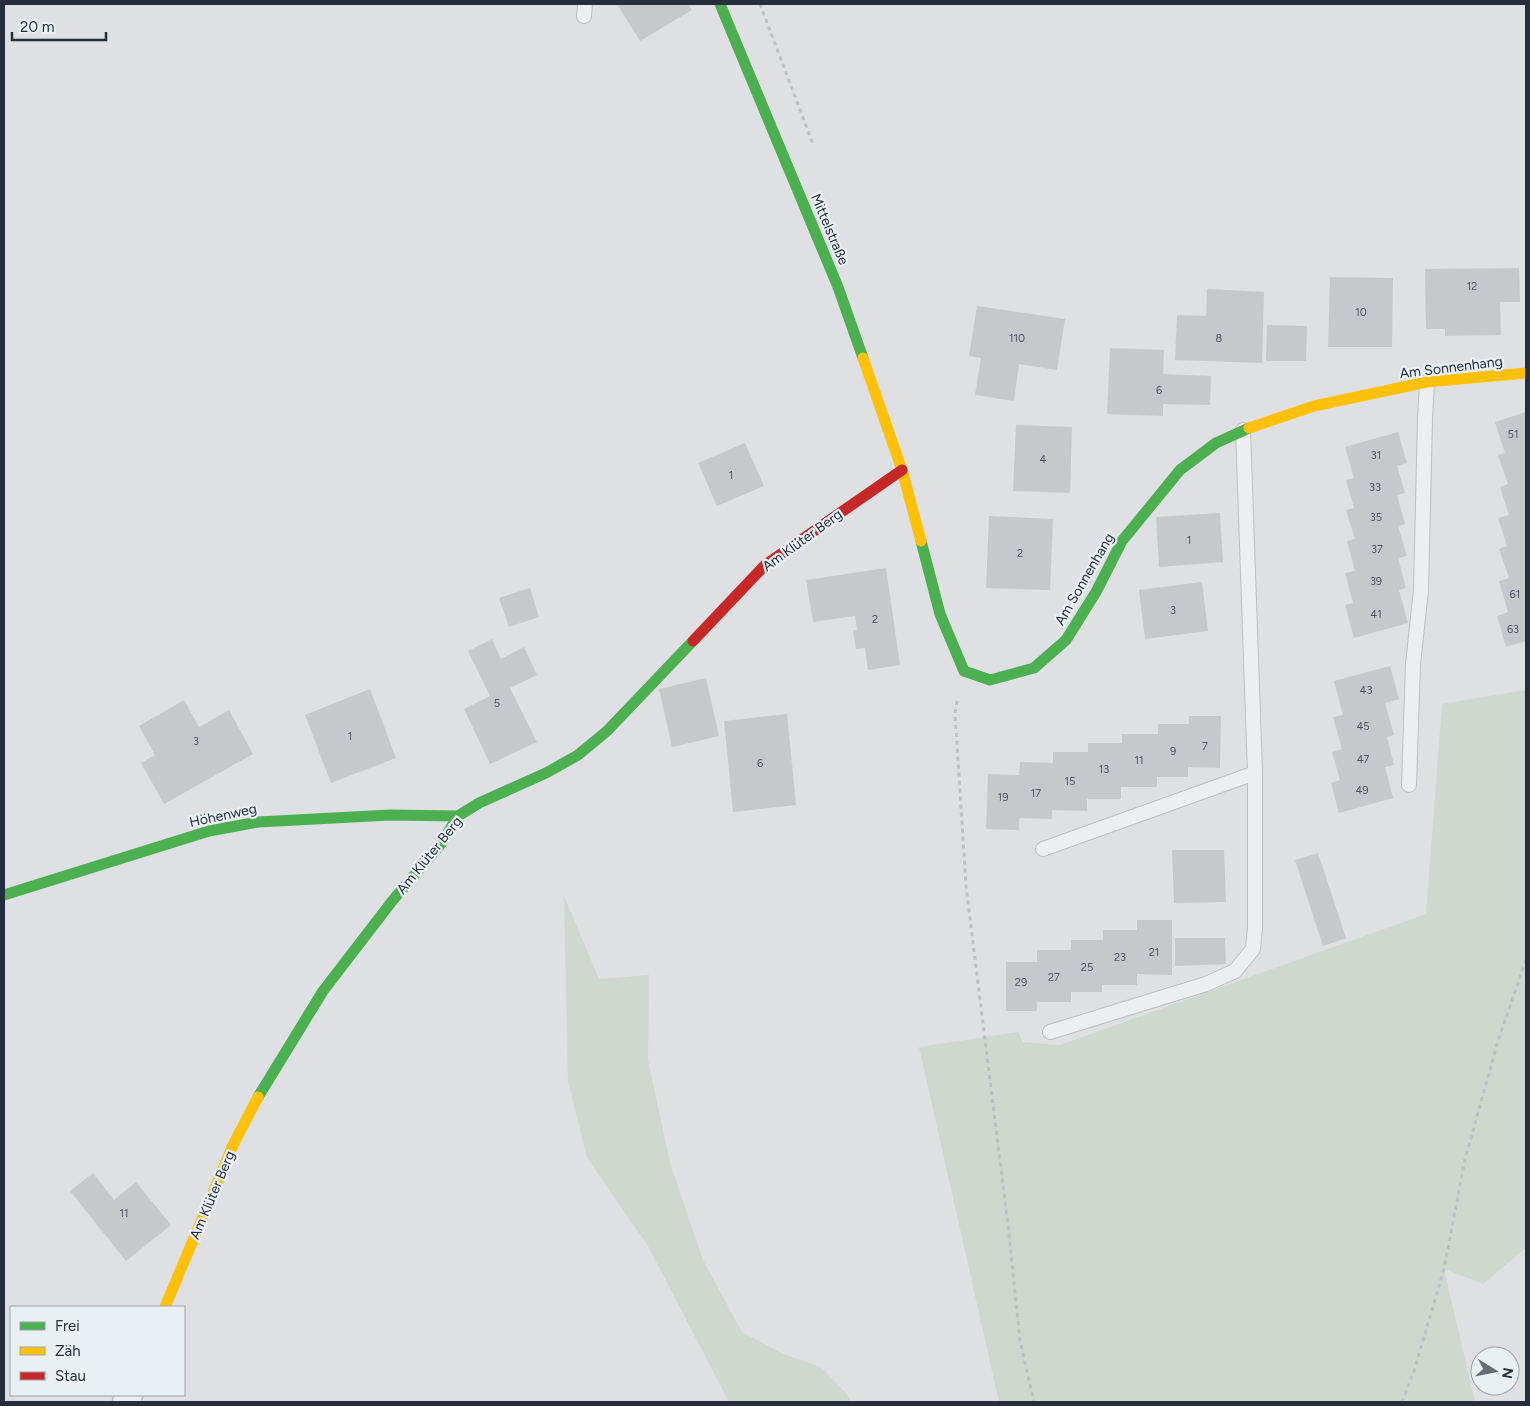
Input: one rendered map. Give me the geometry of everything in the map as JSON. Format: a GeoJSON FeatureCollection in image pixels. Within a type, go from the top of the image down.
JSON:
{"type":"FeatureCollection","features":[{"type":"Feature","properties":{"kind":"street","name":"Mittelstraße"},"geometry":{"type":"LineString","coordinates":[[720,4],[838,287],[902,470]]}},
{"type":"Feature","properties":{"kind":"street","name":"Am Sonnenhang"},"geometry":{"type":"LineString","coordinates":[[964,671],[990,680],[1034,668],[1066,640],[1096,592],[1122,541],[1180,470],[1216,443],[1243,430],[1314,406],[1427,382],[1526,373]]}},
{"type":"Feature","properties":{"kind":"street"},"geometry":{"type":"LineString","coordinates":[[902,470],[940,614],[964,671]]}},
{"type":"Feature","properties":{"kind":"street","name":"Am Klüter Berg"},"geometry":{"type":"LineString","coordinates":[[165,1306],[233,1145],[264,1085],[323,991],[393,900],[441,844],[458,816],[479,803],[546,774],[578,755],[608,731],[765,565],[902,470]]}},
{"type":"Feature","properties":{"kind":"street","name":"Höhenweg"},"geometry":{"type":"LineString","coordinates":[[4,895],[209,831],[258,822],[390,815],[458,816]]}},
{"type":"Feature","properties":{"kind":"lane"},"geometry":{"type":"LineString","coordinates":[[1410,785],[1413,664],[1421,590],[1427,382]]}},
{"type":"Feature","properties":{"kind":"lane"},"geometry":{"type":"LineString","coordinates":[[1050,1032],[1206,984],[1235,971],[1253,948],[1255,928],[1255,773],[1243,430]]}},
{"type":"Feature","properties":{"kind":"lane"},"geometry":{"type":"LineString","coordinates":[[1043,849],[1255,773]]}},
{"type":"Feature","properties":{"kind":"path"},"geometry":{"type":"LineString","coordinates":[[964,671],[955,713],[966,886],[1008,1225],[1020,1341],[1034,1402]]}},
{"type":"Feature","properties":{"kind":"path"},"geometry":{"type":"LineString","coordinates":[[1402,1402],[1414,1371],[1444,1269],[1465,1159],[1498,1041],[1526,960]]}},
{"type":"Feature","properties":{"kind":"shaded area"},"geometry":{"type":"Polygon","coordinates":[[[1526,690],[1526,1248],[1483,1284],[1444,1269],[1470,1381],[1470,1396],[1474,1396],[1475,1402],[999,1402],[919,1047],[1018,1032],[1023,1042],[1060,1045],[1426,914],[1442,704],[1526,690]]]}},
{"type":"Feature","properties":{"kind":"shaded area"},"geometry":{"type":"Polygon","coordinates":[[[564,896],[599,979],[649,975],[648,1060],[670,1163],[703,1260],[742,1332],[783,1354],[821,1367],[846,1393],[851,1402],[729,1402],[648,1246],[587,1158],[568,1082],[564,896]]]}},
{"type":"Feature","properties":{"kind":"building"},"geometry":{"type":"Polygon","coordinates":[[[617,4],[688,4],[692,10],[640,41],[617,4]]]}},
{"type":"Feature","properties":{"kind":"building"},"geometry":{"type":"Polygon","coordinates":[[[1519,268],[1520,302],[1500,302],[1501,335],[1445,336],[1445,329],[1426,329],[1425,269],[1519,268]]]}},
{"type":"Feature","properties":{"kind":"building"},"geometry":{"type":"Polygon","coordinates":[[[1330,277],[1393,278],[1392,347],[1328,347],[1330,277]]]}},
{"type":"Feature","properties":{"kind":"building"},"geometry":{"type":"Polygon","coordinates":[[[1207,289],[1264,292],[1262,363],[1175,360],[1177,315],[1206,316],[1207,289]]]}},
{"type":"Feature","properties":{"kind":"building"},"geometry":{"type":"Polygon","coordinates":[[[977,306],[1065,319],[1057,370],[1019,364],[1014,401],[975,395],[981,358],[969,356],[977,306]]]}},
{"type":"Feature","properties":{"kind":"building"},"geometry":{"type":"Polygon","coordinates":[[[1267,325],[1307,326],[1306,361],[1266,361],[1267,325]]]}},
{"type":"Feature","properties":{"kind":"building"},"geometry":{"type":"Polygon","coordinates":[[[1110,348],[1164,350],[1163,374],[1211,376],[1210,405],[1163,404],[1163,416],[1107,414],[1110,348]]]}},
{"type":"Feature","properties":{"kind":"building"},"geometry":{"type":"Polygon","coordinates":[[[1526,412],[1526,641],[1506,647],[1497,616],[1508,612],[1499,581],[1509,578],[1499,549],[1507,546],[1498,518],[1509,515],[1500,487],[1508,484],[1498,455],[1505,453],[1495,422],[1526,412]]]}},
{"type":"Feature","properties":{"kind":"building"},"geometry":{"type":"Polygon","coordinates":[[[1016,425],[1072,427],[1070,493],[1013,491],[1016,425]]]}},
{"type":"Feature","properties":{"kind":"building"},"geometry":{"type":"Polygon","coordinates":[[[1398,432],[1407,463],[1397,466],[1405,493],[1397,495],[1405,524],[1398,526],[1407,556],[1398,558],[1406,588],[1399,590],[1408,623],[1354,638],[1345,605],[1353,603],[1345,573],[1355,571],[1347,541],[1355,539],[1346,510],[1354,508],[1346,480],[1354,478],[1345,447],[1398,432]]]}},
{"type":"Feature","properties":{"kind":"building"},"geometry":{"type":"Polygon","coordinates":[[[745,443],[764,486],[717,506],[698,463],[745,443]]]}},
{"type":"Feature","properties":{"kind":"building"},"geometry":{"type":"Polygon","coordinates":[[[1220,513],[1223,562],[1159,567],[1156,517],[1220,513]]]}},
{"type":"Feature","properties":{"kind":"building"},"geometry":{"type":"Polygon","coordinates":[[[989,516],[1053,519],[1050,590],[986,588],[989,516]]]}},
{"type":"Feature","properties":{"kind":"building"},"geometry":{"type":"Polygon","coordinates":[[[886,568],[900,665],[868,670],[865,648],[856,649],[853,630],[857,630],[855,616],[813,622],[806,580],[886,568]]]}},
{"type":"Feature","properties":{"kind":"building"},"geometry":{"type":"Polygon","coordinates":[[[1202,582],[1208,631],[1145,639],[1139,590],[1202,582]]]}},
{"type":"Feature","properties":{"kind":"building"},"geometry":{"type":"Polygon","coordinates":[[[530,588],[539,617],[509,627],[499,598],[530,588]]]}},
{"type":"Feature","properties":{"kind":"building"},"geometry":{"type":"Polygon","coordinates":[[[492,639],[501,659],[524,647],[537,675],[510,688],[537,742],[490,764],[464,709],[490,696],[468,651],[492,639]]]}},
{"type":"Feature","properties":{"kind":"building"},"geometry":{"type":"Polygon","coordinates":[[[1390,666],[1399,699],[1385,703],[1394,735],[1387,737],[1394,765],[1385,767],[1393,798],[1339,813],[1331,783],[1340,780],[1332,752],[1342,749],[1333,717],[1343,715],[1334,681],[1390,666]]]}},
{"type":"Feature","properties":{"kind":"building"},"geometry":{"type":"Polygon","coordinates":[[[706,678],[719,736],[672,747],[659,689],[706,678]]]}},
{"type":"Feature","properties":{"kind":"building"},"geometry":{"type":"Polygon","coordinates":[[[370,689],[396,758],[331,783],[305,715],[370,689]]]}},
{"type":"Feature","properties":{"kind":"building"},"geometry":{"type":"Polygon","coordinates":[[[184,700],[199,727],[229,710],[253,754],[164,804],[141,763],[155,755],[139,726],[184,700]]]}},
{"type":"Feature","properties":{"kind":"building"},"geometry":{"type":"Polygon","coordinates":[[[787,714],[796,805],[733,812],[724,721],[787,714]]]}},
{"type":"Feature","properties":{"kind":"building"},"geometry":{"type":"Polygon","coordinates":[[[1189,716],[1221,716],[1220,768],[1188,767],[1188,777],[1157,777],[1157,787],[1121,787],[1121,799],[1087,799],[1087,811],[1052,810],[1052,819],[1019,818],[1019,830],[986,829],[988,774],[1019,775],[1020,762],[1053,763],[1053,752],[1088,752],[1088,743],[1122,743],[1122,734],[1158,734],[1158,724],[1189,724],[1189,716]]]}},
{"type":"Feature","properties":{"kind":"building"},"geometry":{"type":"Polygon","coordinates":[[[1172,850],[1224,850],[1226,902],[1174,903],[1172,850]]]}},
{"type":"Feature","properties":{"kind":"building"},"geometry":{"type":"Polygon","coordinates":[[[1318,853],[1346,938],[1323,946],[1295,860],[1318,853]]]}},
{"type":"Feature","properties":{"kind":"building"},"geometry":{"type":"Polygon","coordinates":[[[1137,920],[1172,920],[1172,975],[1137,974],[1137,985],[1102,985],[1102,992],[1071,992],[1071,1002],[1037,1002],[1037,1011],[1006,1011],[1006,962],[1037,962],[1037,950],[1071,950],[1071,940],[1103,940],[1103,930],[1137,930],[1137,920]]]}},
{"type":"Feature","properties":{"kind":"building"},"geometry":{"type":"Polygon","coordinates":[[[1175,938],[1225,938],[1226,964],[1175,966],[1175,938]]]}},
{"type":"Feature","properties":{"kind":"building"},"geometry":{"type":"Polygon","coordinates":[[[93,1173],[114,1200],[136,1182],[171,1225],[126,1261],[70,1191],[93,1173]]]}},
{"type":"Feature","properties":{"kind":"traffic: fast"},"geometry":{"type":"LineString","coordinates":[[720,4],[838,287],[863,358]]}},
{"type":"Feature","properties":{"kind":"traffic: fast"},"geometry":{"type":"LineString","coordinates":[[921,541],[940,614],[964,671],[990,680],[1034,668],[1066,640],[1096,592],[1122,541],[1180,470],[1216,443],[1249,428]]}},
{"type":"Feature","properties":{"kind":"traffic: fast"},"geometry":{"type":"LineString","coordinates":[[258,1097],[323,991],[393,900],[441,844],[458,816],[479,803],[546,773],[578,755],[607,731],[693,641]]}},
{"type":"Feature","properties":{"kind":"traffic: fast"},"geometry":{"type":"LineString","coordinates":[[4,895],[209,831],[258,822],[390,815],[458,816]]}},
{"type":"Feature","properties":{"kind":"traffic: slow"},"geometry":{"type":"LineString","coordinates":[[863,358],[902,470],[921,541]]}},
{"type":"Feature","properties":{"kind":"traffic: slow"},"geometry":{"type":"LineString","coordinates":[[1249,428],[1314,406],[1427,382],[1526,373]]}},
{"type":"Feature","properties":{"kind":"traffic: slow"},"geometry":{"type":"LineString","coordinates":[[165,1306],[233,1145],[258,1097]]}},
{"type":"Feature","properties":{"kind":"traffic: jam"},"geometry":{"type":"LineString","coordinates":[[693,641],[765,565],[902,470]]}}]}
